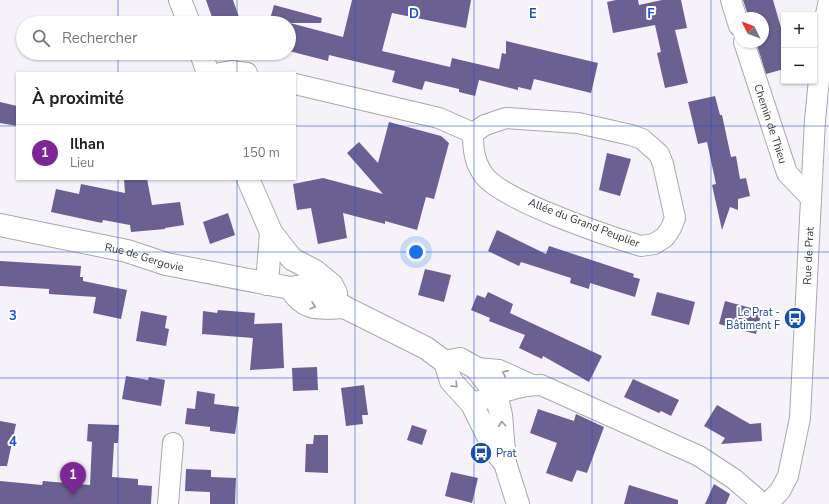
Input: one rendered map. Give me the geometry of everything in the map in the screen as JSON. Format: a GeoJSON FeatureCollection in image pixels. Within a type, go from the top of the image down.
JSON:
{"type":"FeatureCollection","features":[{"type":"Feature","properties":{"kind":"main road"},"geometry":{"type":"LineString","coordinates":[[180,0],[186,16]]}},
{"type":"Feature","properties":{"kind":"main road"},"geometry":{"type":"LineString","coordinates":[[203,60],[208,72]]}},
{"type":"Feature","properties":{"kind":"main road"},"geometry":{"type":"LineString","coordinates":[[248,180],[271,232],[292,259],[315,271],[332,285],[344,307]]}},
{"type":"Feature","properties":{"kind":"main road","name":"Rue de Gergovie"},"geometry":{"type":"LineString","coordinates":[[0,225],[127,251],[155,261],[290,288]]}},
{"type":"Feature","properties":{"kind":"main road"},"geometry":{"type":"LineString","coordinates":[[267,284],[271,232]]}},
{"type":"Feature","properties":{"kind":"main road"},"geometry":{"type":"LineString","coordinates":[[292,259],[290,288],[297,300],[316,308],[344,307],[426,348],[445,362],[451,381],[472,404],[495,451],[505,463]]}},
{"type":"Feature","properties":{"kind":"main road"},"geometry":{"type":"LineString","coordinates":[[445,362],[460,359],[476,368],[496,394],[501,415],[505,463],[518,504]]}},
{"type":"Feature","properties":{"kind":"street"},"geometry":{"type":"LineString","coordinates":[[731,0],[735,12]]}},
{"type":"Feature","properties":{"kind":"street","name":"Rue de Prat"},"geometry":{"type":"LineString","coordinates":[[767,504],[780,491],[788,476],[800,418],[810,197],[816,109],[825,19],[829,0]]}},
{"type":"Feature","properties":{"kind":"street","name":"Chemin de Thieu"},"geometry":{"type":"LineString","coordinates":[[746,48],[786,173],[810,197]]}},
{"type":"Feature","properties":{"kind":"street"},"geometry":{"type":"LineString","coordinates":[[226,72],[239,72]]}},
{"type":"Feature","properties":{"kind":"street"},"geometry":{"type":"LineString","coordinates":[[296,84],[439,118],[473,133]]}},
{"type":"Feature","properties":{"kind":"street","name":"Allée du Grand Peuplier"},"geometry":{"type":"LineString","coordinates":[[506,118],[578,123],[642,139],[659,154],[663,164],[675,218],[671,228],[665,237],[654,244],[640,246],[541,209],[495,186],[483,175],[476,162],[473,148],[473,133],[485,125],[506,118]]}},
{"type":"Feature","properties":{"kind":"street"},"geometry":{"type":"LineString","coordinates":[[476,368],[499,370],[532,385]]}},
{"type":"Feature","properties":{"kind":"street"},"geometry":{"type":"LineString","coordinates":[[472,404],[496,394],[532,385],[541,385],[699,456],[734,479],[763,504]]}},
{"type":"Feature","properties":{"kind":"street"},"geometry":{"type":"LineString","coordinates":[[168,504],[173,443]]}},
{"type":"Feature","properties":{"kind":"building"},"geometry":{"type":"Polygon","coordinates":[[[206,0],[233,0],[239,16],[212,16],[206,0]]]}},
{"type":"Feature","properties":{"kind":"building"},"geometry":{"type":"Polygon","coordinates":[[[352,0],[471,0],[466,28],[392,13],[382,51],[450,67],[452,58],[499,69],[502,53],[506,54],[506,41],[598,63],[591,93],[534,79],[531,90],[518,87],[518,90],[479,80],[475,96],[459,92],[459,89],[425,81],[422,90],[392,82],[395,71],[329,55],[328,61],[296,53],[296,25],[343,37],[352,0]]]}},
{"type":"Feature","properties":{"kind":"building"},"geometry":{"type":"Polygon","coordinates":[[[616,0],[638,0],[639,5],[662,0],[681,0],[687,28],[675,30],[688,83],[665,88],[657,53],[661,52],[655,25],[613,33],[607,2],[616,0]]]}},
{"type":"Feature","properties":{"kind":"building"},"geometry":{"type":"Polygon","coordinates":[[[743,0],[773,0],[781,28],[781,70],[766,74],[758,48],[769,48],[769,12],[747,12],[743,0]]]}},
{"type":"Feature","properties":{"kind":"building"},"geometry":{"type":"Polygon","coordinates":[[[274,5],[322,18],[321,23],[296,23],[296,16],[271,16],[274,5]]]}},
{"type":"Feature","properties":{"kind":"building"},"geometry":{"type":"Polygon","coordinates":[[[715,96],[720,115],[722,115],[731,157],[736,156],[740,179],[746,178],[750,196],[738,199],[738,210],[730,207],[722,230],[712,185],[716,184],[707,142],[698,144],[688,102],[715,96]]]}},
{"type":"Feature","properties":{"kind":"building"},"geometry":{"type":"Polygon","coordinates":[[[0,102],[16,106],[16,126],[0,123],[0,102]]]}},
{"type":"Feature","properties":{"kind":"building"},"geometry":{"type":"Polygon","coordinates":[[[389,122],[441,136],[449,143],[434,199],[426,197],[417,230],[385,221],[385,224],[343,213],[347,238],[318,244],[311,208],[297,210],[293,184],[323,178],[383,194],[347,153],[359,142],[378,163],[389,122]]]}},
{"type":"Feature","properties":{"kind":"building"},"geometry":{"type":"Polygon","coordinates":[[[607,153],[631,159],[620,196],[599,190],[607,153]]]}},
{"type":"Feature","properties":{"kind":"building"},"geometry":{"type":"Polygon","coordinates":[[[124,180],[147,180],[152,205],[180,202],[184,225],[165,229],[131,232],[130,225],[103,220],[102,223],[51,212],[56,189],[79,194],[81,184],[125,193],[124,180]]]}},
{"type":"Feature","properties":{"kind":"building"},"geometry":{"type":"Polygon","coordinates":[[[228,213],[235,235],[210,244],[203,222],[228,213]]]}},
{"type":"Feature","properties":{"kind":"building"},"geometry":{"type":"Polygon","coordinates":[[[497,230],[546,254],[549,246],[634,274],[633,277],[640,279],[635,297],[590,283],[589,289],[570,283],[571,278],[521,262],[519,266],[488,251],[497,230]]]}},
{"type":"Feature","properties":{"kind":"building"},"geometry":{"type":"Polygon","coordinates":[[[0,261],[81,266],[80,277],[83,277],[83,281],[127,290],[121,319],[93,313],[96,297],[49,294],[49,289],[0,286],[0,261]]]}},
{"type":"Feature","properties":{"kind":"building"},"geometry":{"type":"Polygon","coordinates":[[[425,269],[451,275],[444,302],[418,295],[425,269]]]}},
{"type":"Feature","properties":{"kind":"building"},"geometry":{"type":"Polygon","coordinates":[[[488,292],[513,304],[510,313],[602,356],[589,382],[543,356],[542,359],[519,348],[525,335],[489,321],[490,318],[471,310],[477,295],[485,298],[488,292]]]}},
{"type":"Feature","properties":{"kind":"building"},"geometry":{"type":"Polygon","coordinates":[[[657,292],[695,302],[689,325],[651,315],[657,292]]]}},
{"type":"Feature","properties":{"kind":"building"},"geometry":{"type":"Polygon","coordinates":[[[725,301],[762,311],[756,334],[719,324],[725,301]]]}},
{"type":"Feature","properties":{"kind":"building"},"geometry":{"type":"Polygon","coordinates":[[[218,310],[255,313],[254,324],[282,323],[284,368],[250,370],[253,338],[202,334],[203,311],[217,313],[218,310]]]}},
{"type":"Feature","properties":{"kind":"building"},"geometry":{"type":"Polygon","coordinates":[[[141,311],[167,316],[165,328],[169,329],[166,346],[136,341],[141,311]]]}},
{"type":"Feature","properties":{"kind":"building"},"geometry":{"type":"Polygon","coordinates":[[[317,367],[318,390],[293,391],[292,368],[317,367]]]}},
{"type":"Feature","properties":{"kind":"building"},"geometry":{"type":"Polygon","coordinates":[[[126,376],[148,380],[149,377],[165,380],[161,406],[122,399],[126,376]]]}},
{"type":"Feature","properties":{"kind":"building"},"geometry":{"type":"Polygon","coordinates":[[[633,379],[679,400],[671,416],[661,411],[659,413],[624,397],[633,379]]]}},
{"type":"Feature","properties":{"kind":"building"},"geometry":{"type":"Polygon","coordinates":[[[364,385],[368,415],[362,415],[363,424],[346,426],[341,388],[364,385]]]}},
{"type":"Feature","properties":{"kind":"building"},"geometry":{"type":"Polygon","coordinates":[[[197,391],[215,394],[214,404],[239,407],[235,434],[210,431],[210,427],[185,424],[187,408],[195,409],[197,391]]]}},
{"type":"Feature","properties":{"kind":"building"},"geometry":{"type":"Polygon","coordinates":[[[717,405],[750,424],[761,423],[762,441],[721,444],[725,438],[704,426],[717,405]]]}},
{"type":"Feature","properties":{"kind":"building"},"geometry":{"type":"Polygon","coordinates":[[[538,409],[574,421],[576,414],[604,427],[587,473],[577,470],[572,482],[546,473],[557,443],[530,433],[538,409]]]}},
{"type":"Feature","properties":{"kind":"building"},"geometry":{"type":"Polygon","coordinates":[[[0,421],[16,424],[7,466],[0,466],[0,421]]]}},
{"type":"Feature","properties":{"kind":"building"},"geometry":{"type":"Polygon","coordinates":[[[88,424],[119,425],[118,443],[114,443],[112,477],[138,479],[138,485],[152,486],[151,504],[0,504],[0,481],[42,485],[43,481],[90,485],[92,442],[87,441],[88,424]]]}},
{"type":"Feature","properties":{"kind":"building"},"geometry":{"type":"Polygon","coordinates":[[[412,425],[427,430],[422,445],[407,440],[412,425]]]}},
{"type":"Feature","properties":{"kind":"building"},"geometry":{"type":"Polygon","coordinates":[[[314,435],[328,435],[328,473],[305,472],[306,444],[313,444],[314,435]]]}},
{"type":"Feature","properties":{"kind":"building"},"geometry":{"type":"Polygon","coordinates":[[[186,469],[211,470],[211,477],[236,478],[235,504],[210,504],[210,492],[185,491],[186,469]]]}},
{"type":"Feature","properties":{"kind":"building"},"geometry":{"type":"Polygon","coordinates":[[[451,472],[478,478],[472,503],[445,496],[451,472]]]}},
{"type":"Feature","properties":{"kind":"building"},"geometry":{"type":"Polygon","coordinates":[[[714,484],[730,494],[726,504],[705,504],[714,484]]]}},
{"type":"Feature","properties":{"kind":"building"},"geometry":{"type":"Polygon","coordinates":[[[629,485],[678,500],[678,504],[624,504],[629,485]]]}},
{"type":"Feature","properties":{"kind":"place","name":"Le Prat - Bâtiment F"},"geometry":{"type":"Point","coordinates":[795,318]}},
{"type":"Feature","properties":{"kind":"place","name":"Prat"},"geometry":{"type":"Point","coordinates":[481,453]}},
{"type":"Feature","properties":{"kind":"place","name":"Ilhan"},"geometry":{"type":"Point","coordinates":[73,495]}}]}
